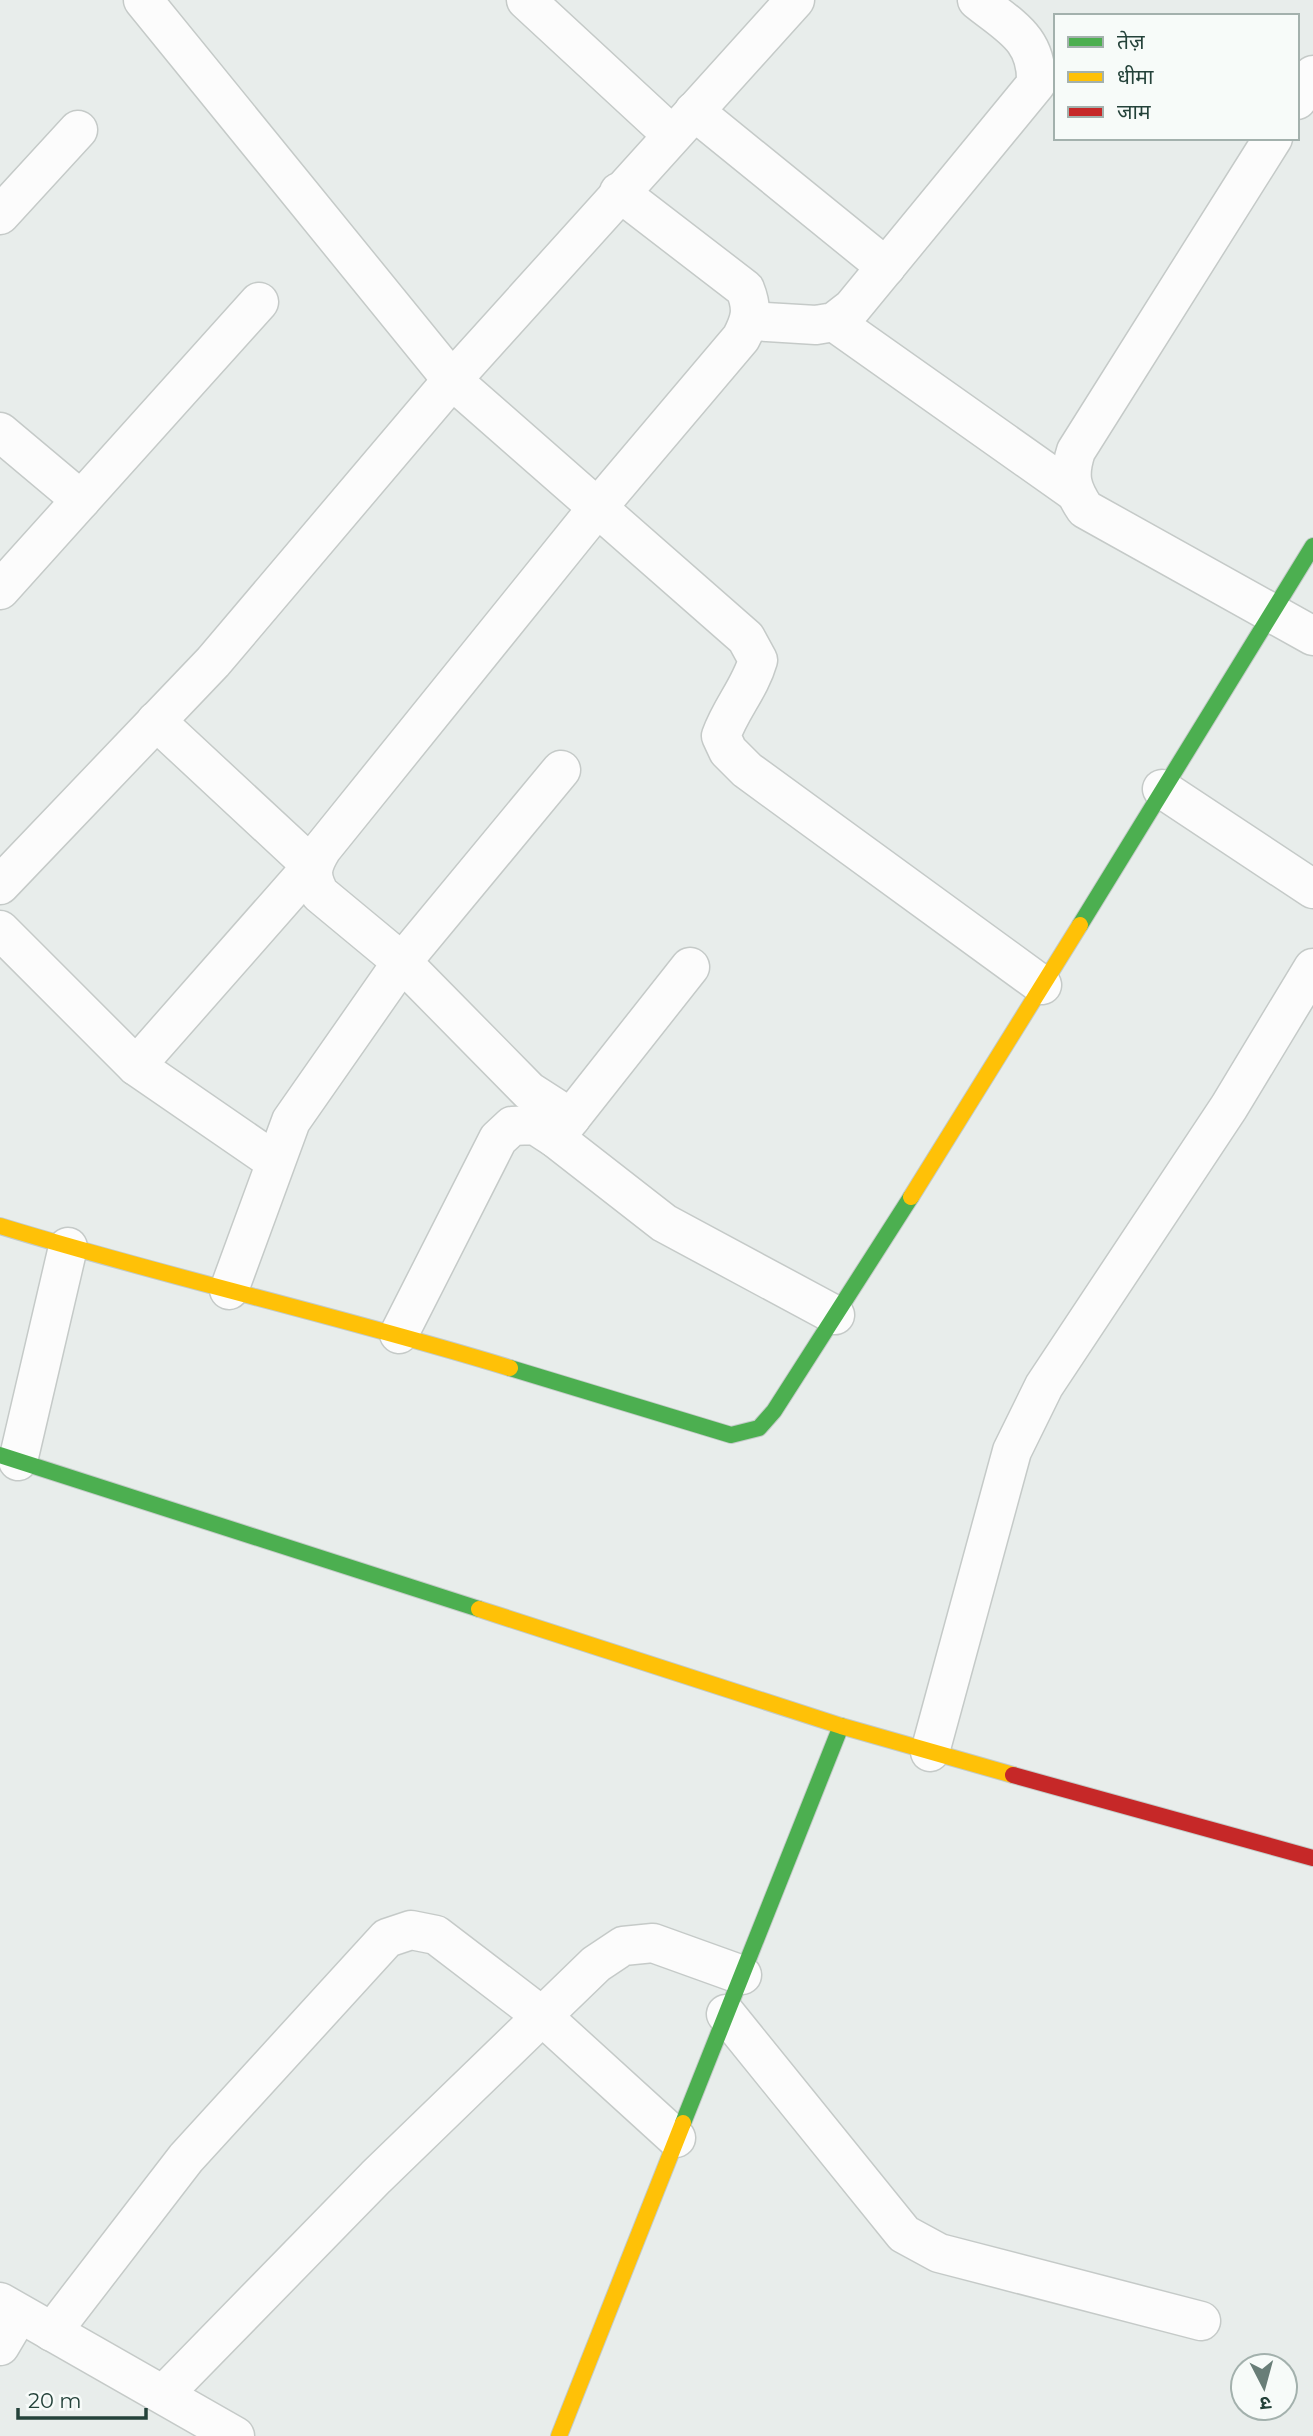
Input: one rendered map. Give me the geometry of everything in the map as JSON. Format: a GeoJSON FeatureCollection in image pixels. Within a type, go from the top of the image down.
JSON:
{"type":"FeatureCollection","features":[{"type":"Feature","properties":{"kind":"street"},"geometry":{"type":"LineString","coordinates":[[143,0],[452,380],[746,638],[758,660],[752,682],[729,715],[721,736],[728,751],[747,770],[1042,985]]}},
{"type":"Feature","properties":{"kind":"street"},"geometry":{"type":"LineString","coordinates":[[526,0],[683,123],[886,267]]}},
{"type":"Feature","properties":{"kind":"street"},"geometry":{"type":"LineString","coordinates":[[0,885],[212,662],[452,380],[795,0]]}},
{"type":"Feature","properties":{"kind":"street"},"geometry":{"type":"LineString","coordinates":[[835,323],[852,308],[1036,84],[1037,62],[1022,37],[977,0]]}},
{"type":"Feature","properties":{"kind":"street"},"geometry":{"type":"LineString","coordinates":[[1299,97],[1313,75]]}},
{"type":"Feature","properties":{"kind":"street"},"geometry":{"type":"LineString","coordinates":[[0,215],[78,130]]}},
{"type":"Feature","properties":{"kind":"street"},"geometry":{"type":"LineString","coordinates":[[1073,491],[1069,472],[1076,451],[1272,140]]}},
{"type":"Feature","properties":{"kind":"street"},"geometry":{"type":"LineString","coordinates":[[136,1066],[312,866],[330,838],[598,507],[741,338],[751,321],[752,305],[745,289],[619,192]]}},
{"type":"Feature","properties":{"kind":"street"},"geometry":{"type":"LineString","coordinates":[[0,590],[259,302]]}},
{"type":"Feature","properties":{"kind":"street"},"geometry":{"type":"LineString","coordinates":[[751,321],[793,325],[835,323],[1073,491],[1085,509],[1313,636]]}},
{"type":"Feature","properties":{"kind":"street"},"geometry":{"type":"LineString","coordinates":[[0,432],[81,500]]}},
{"type":"Feature","properties":{"kind":"street"},"geometry":{"type":"LineString","coordinates":[[0,1226],[68,1247],[399,1335],[731,1435],[759,1428],[774,1411],[835,1315],[1313,545]]}},
{"type":"Feature","properties":{"kind":"street"},"geometry":{"type":"LineString","coordinates":[[156,721],[312,866],[312,880],[320,894],[402,962],[563,1128],[664,1223],[835,1315]]}},
{"type":"Feature","properties":{"kind":"street"},"geometry":{"type":"LineString","coordinates":[[229,1290],[274,1161],[291,1121],[402,962],[561,770]]}},
{"type":"Feature","properties":{"kind":"street"},"geometry":{"type":"LineString","coordinates":[[1162,789],[1313,889]]}},
{"type":"Feature","properties":{"kind":"street"},"geometry":{"type":"LineString","coordinates":[[0,930],[136,1066],[274,1161]]}},
{"type":"Feature","properties":{"kind":"street"},"geometry":{"type":"LineString","coordinates":[[563,1128],[690,967]]}},
{"type":"Feature","properties":{"kind":"street"},"geometry":{"type":"LineString","coordinates":[[930,1752],[1012,1451],[1026,1418],[1044,1386],[1229,1107],[1313,968]]}},
{"type":"Feature","properties":{"kind":"street"},"geometry":{"type":"LineString","coordinates":[[399,1335],[498,1139],[512,1126],[563,1128]]}},
{"type":"Feature","properties":{"kind":"street"},"geometry":{"type":"LineString","coordinates":[[68,1247],[9,1458],[841,1726],[1313,1858]]}},
{"type":"Feature","properties":{"kind":"street"},"geometry":{"type":"LineString","coordinates":[[559,2436],[841,1726]]}},
{"type":"Feature","properties":{"kind":"street"},"geometry":{"type":"LineString","coordinates":[[52,2332],[186,2158],[387,1938],[411,1930],[436,1935],[542,2016],[676,2138]]}},
{"type":"Feature","properties":{"kind":"street"},"geometry":{"type":"LineString","coordinates":[[164,2394],[376,2177],[596,1964],[623,1946],[653,1944],[742,1975]]}},
{"type":"Feature","properties":{"kind":"street"},"geometry":{"type":"LineString","coordinates":[[726,2014],[904,2234],[939,2253],[1202,2321]]}},
{"type":"Feature","properties":{"kind":"street"},"geometry":{"type":"LineString","coordinates":[[0,2346],[10,2308],[164,2394],[220,2432]]}},
{"type":"Feature","properties":{"kind":"traffic: fast"},"geometry":{"type":"LineString","coordinates":[[1080,925],[1313,546]]}},
{"type":"Feature","properties":{"kind":"traffic: fast"},"geometry":{"type":"LineString","coordinates":[[510,1368],[731,1435],[759,1428],[774,1411],[911,1197]]}},
{"type":"Feature","properties":{"kind":"traffic: fast"},"geometry":{"type":"LineString","coordinates":[[0,1455],[479,1609]]}},
{"type":"Feature","properties":{"kind":"traffic: fast"},"geometry":{"type":"LineString","coordinates":[[683,2123],[841,1726]]}},
{"type":"Feature","properties":{"kind":"traffic: slow"},"geometry":{"type":"LineString","coordinates":[[911,1197],[1080,925]]}},
{"type":"Feature","properties":{"kind":"traffic: slow"},"geometry":{"type":"LineString","coordinates":[[0,1226],[510,1368]]}},
{"type":"Feature","properties":{"kind":"traffic: slow"},"geometry":{"type":"LineString","coordinates":[[479,1609],[841,1726],[1013,1775]]}},
{"type":"Feature","properties":{"kind":"traffic: slow"},"geometry":{"type":"LineString","coordinates":[[559,2436],[683,2123]]}},
{"type":"Feature","properties":{"kind":"traffic: jam"},"geometry":{"type":"LineString","coordinates":[[1013,1775],[1313,1858]]}}]}
